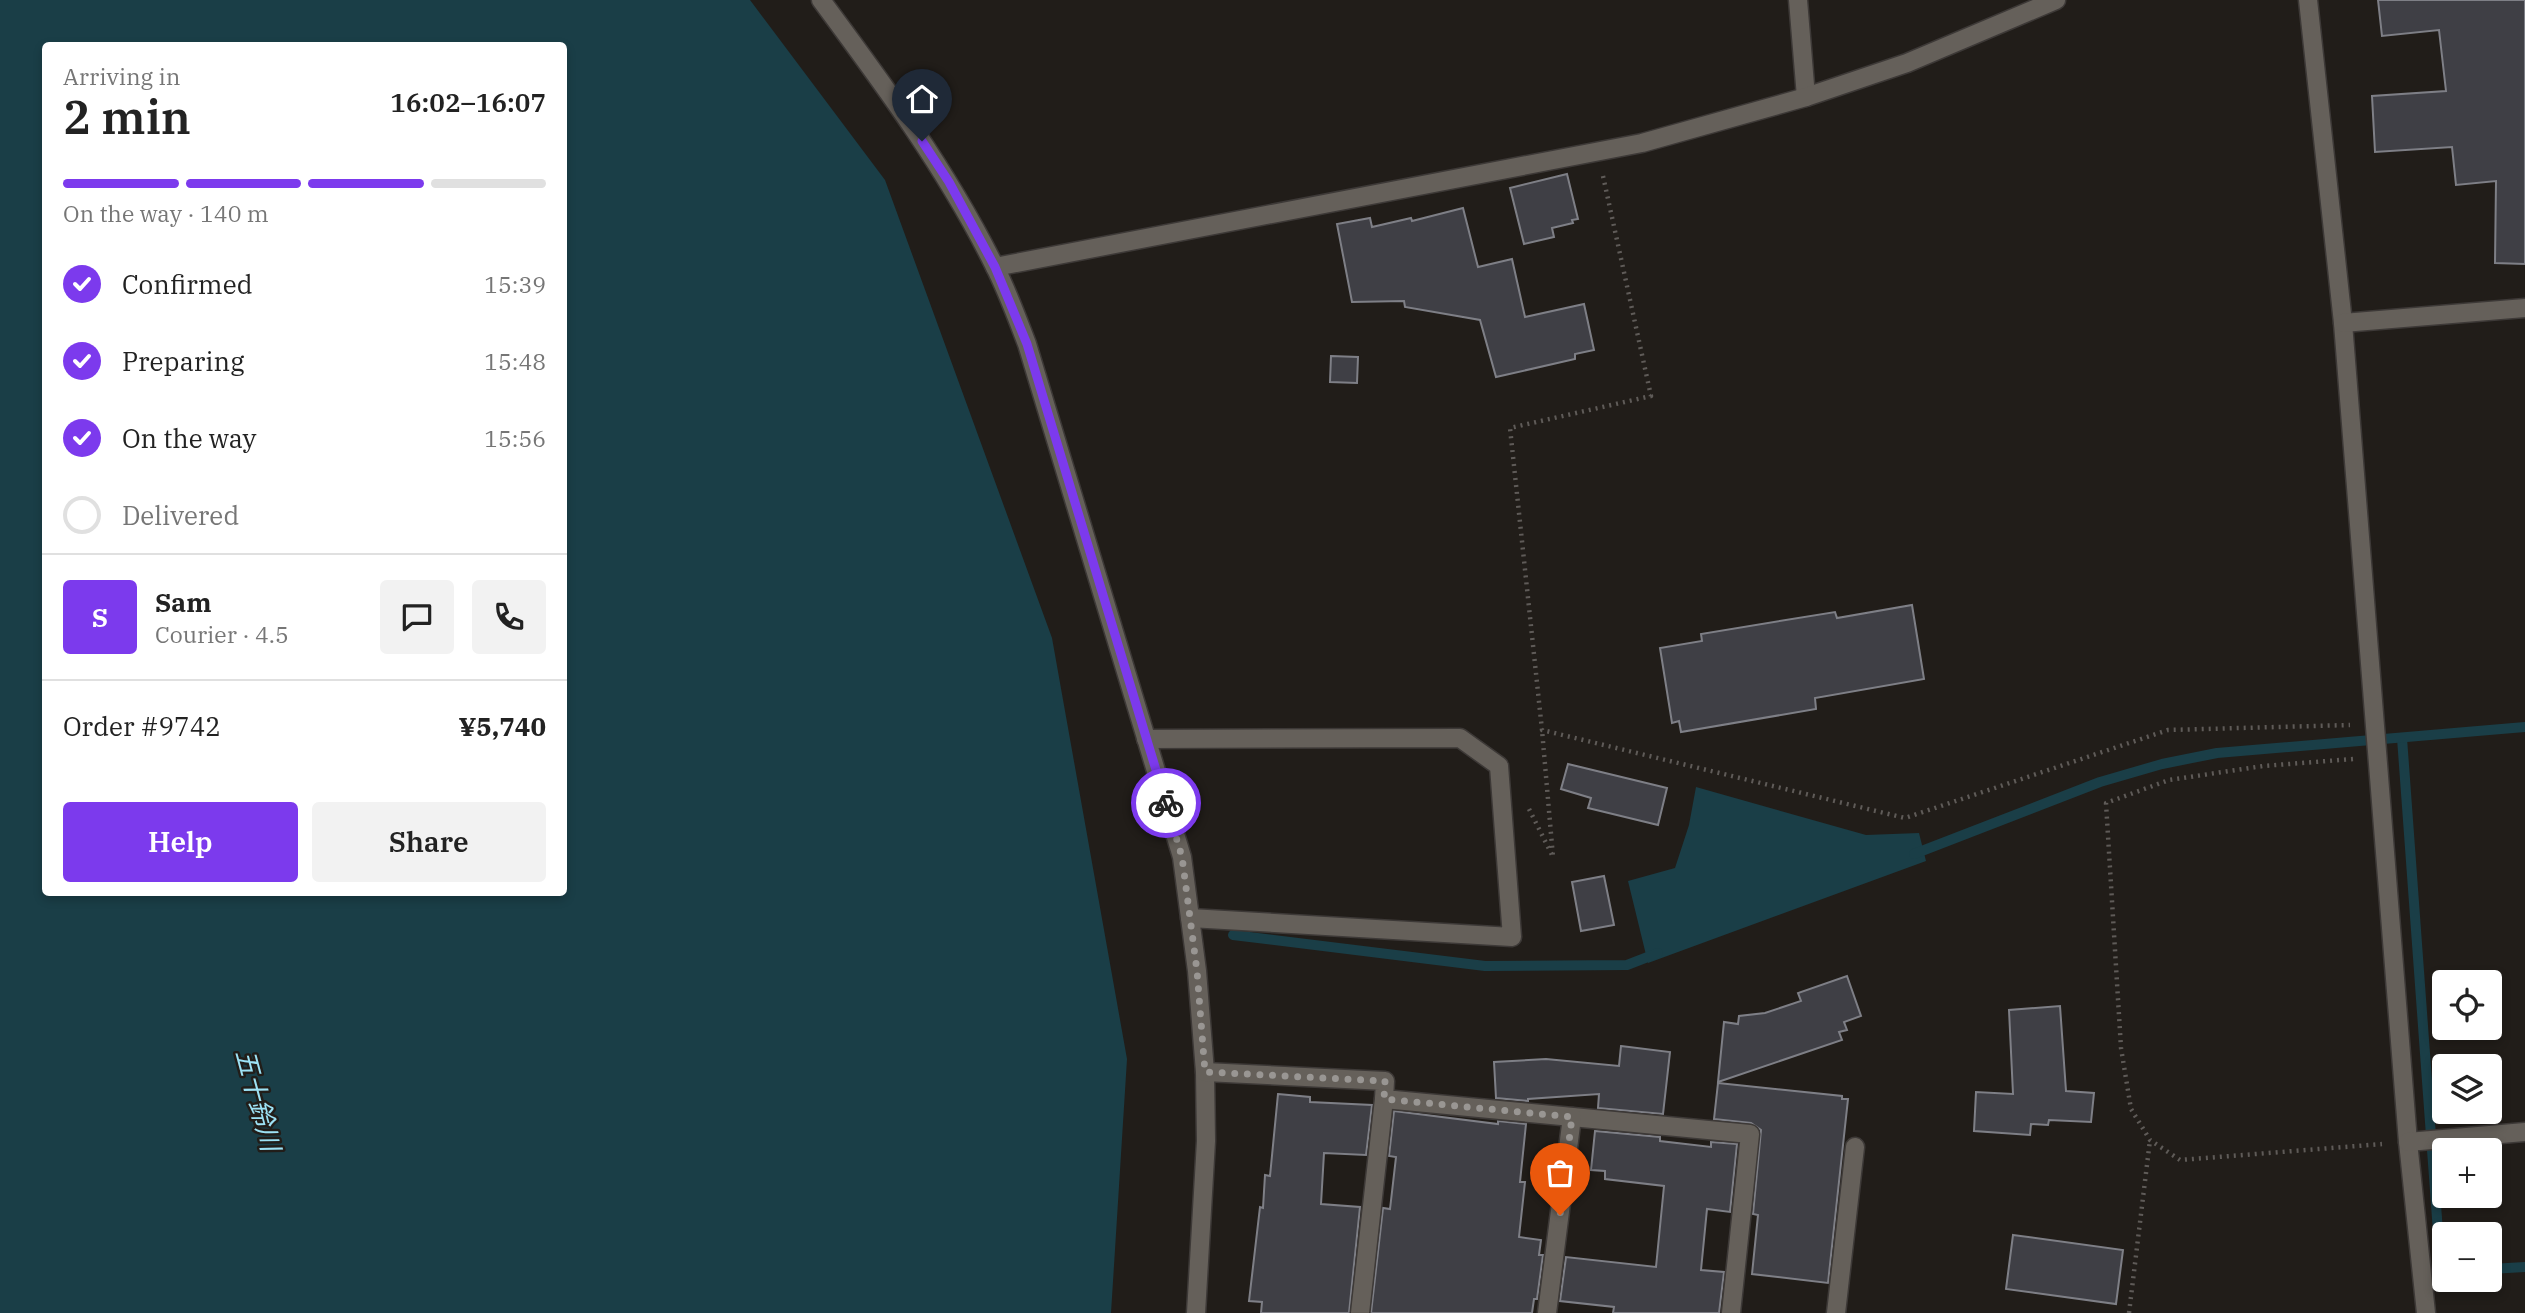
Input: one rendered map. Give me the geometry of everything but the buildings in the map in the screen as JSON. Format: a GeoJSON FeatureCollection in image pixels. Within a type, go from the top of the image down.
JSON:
{"type":"FeatureCollection","features":[{"type":"Feature","properties":{"kind":"street"},"geometry":{"type":"LineString","coordinates":[[821,0],[882,81],[949,182],[995,267],[1027,344],[1182,857],[1205,1072],[1206,1141],[1196,1313]]}},
{"type":"Feature","properties":{"kind":"street"},"geometry":{"type":"LineString","coordinates":[[1798,0],[1806,97]]}},
{"type":"Feature","properties":{"kind":"street"},"geometry":{"type":"LineString","coordinates":[[995,267],[1642,143],[1806,97],[1907,63],[2056,0]]}},
{"type":"Feature","properties":{"kind":"street"},"geometry":{"type":"LineString","coordinates":[[2308,0],[2343,323],[2407,1142],[2426,1313]]}},
{"type":"Feature","properties":{"kind":"street"},"geometry":{"type":"LineString","coordinates":[[2343,323],[2525,308]]}},
{"type":"Feature","properties":{"kind":"street"},"geometry":{"type":"LineString","coordinates":[[1146,739],[1460,738],[1499,766],[1511,937],[1190,918]]}},
{"type":"Feature","properties":{"kind":"street"},"geometry":{"type":"LineString","coordinates":[[1205,1072],[1385,1081],[1360,1313]]}},
{"type":"Feature","properties":{"kind":"street"},"geometry":{"type":"LineString","coordinates":[[1384,1099],[1750,1134],[1731,1313]]}},
{"type":"Feature","properties":{"kind":"street"},"geometry":{"type":"LineString","coordinates":[[1547,1313],[1572,1117]]}},
{"type":"Feature","properties":{"kind":"street"},"geometry":{"type":"LineString","coordinates":[[2407,1142],[2525,1132]]}},
{"type":"Feature","properties":{"kind":"street"},"geometry":{"type":"LineString","coordinates":[[1836,1313],[1855,1147]]}},
{"type":"Feature","properties":{"kind":"path"},"geometry":{"type":"LineString","coordinates":[[1528,807],[1553,857],[1510,428],[1651,396],[1598,151]]}},
{"type":"Feature","properties":{"kind":"path"},"geometry":{"type":"LineString","coordinates":[[1542,730],[1905,818],[2168,730],[2374,724]]}},
{"type":"Feature","properties":{"kind":"path"},"geometry":{"type":"LineString","coordinates":[[2377,756],[2263,766],[2168,780],[2106,803],[2121,1048],[2131,1109],[2150,1140],[2180,1160],[2407,1142]]}},
{"type":"Feature","properties":{"kind":"path"},"geometry":{"type":"LineString","coordinates":[[2129,1313],[2150,1140]]}},
{"type":"Feature","properties":{"kind":"water","name":"五十鈴川"},"geometry":{"type":"Polygon","coordinates":[[[0,0],[750,0],[885,180],[1052,638],[1127,1059],[1111,1313],[0,1313],[0,0]]]}},
{"type":"Feature","properties":{"kind":"water"},"geometry":{"type":"Polygon","coordinates":[[[1696,787],[1866,835],[1919,833],[1926,861],[1648,963],[1628,881],[1675,868],[1689,825],[1696,787]]]}},
{"type":"Feature","properties":{"kind":"waterway"},"geometry":{"type":"LineString","coordinates":[[1914,854],[2100,782],[2162,764],[2217,753],[2525,727]]}},
{"type":"Feature","properties":{"kind":"waterway"},"geometry":{"type":"LineString","coordinates":[[2402,738],[2437,1222]]}},
{"type":"Feature","properties":{"kind":"waterway"},"geometry":{"type":"LineString","coordinates":[[1233,935],[1485,966],[1627,965],[1658,953]]}},
{"type":"Feature","properties":{"kind":"waterway"},"geometry":{"type":"LineString","coordinates":[[2502,1268],[2525,1267]]}},
{"type":"Feature","properties":{"kind":"way so far"},"geometry":{"type":"LineString","coordinates":[[1166,803],[1182,857],[1197,971],[1205,1072],[1385,1081],[1384,1099],[1572,1117],[1560,1215]]}},
{"type":"Feature","properties":{"kind":"route"},"geometry":{"type":"LineString","coordinates":[[922,141],[949,182],[995,267],[1027,344],[1166,803]]}}]}
